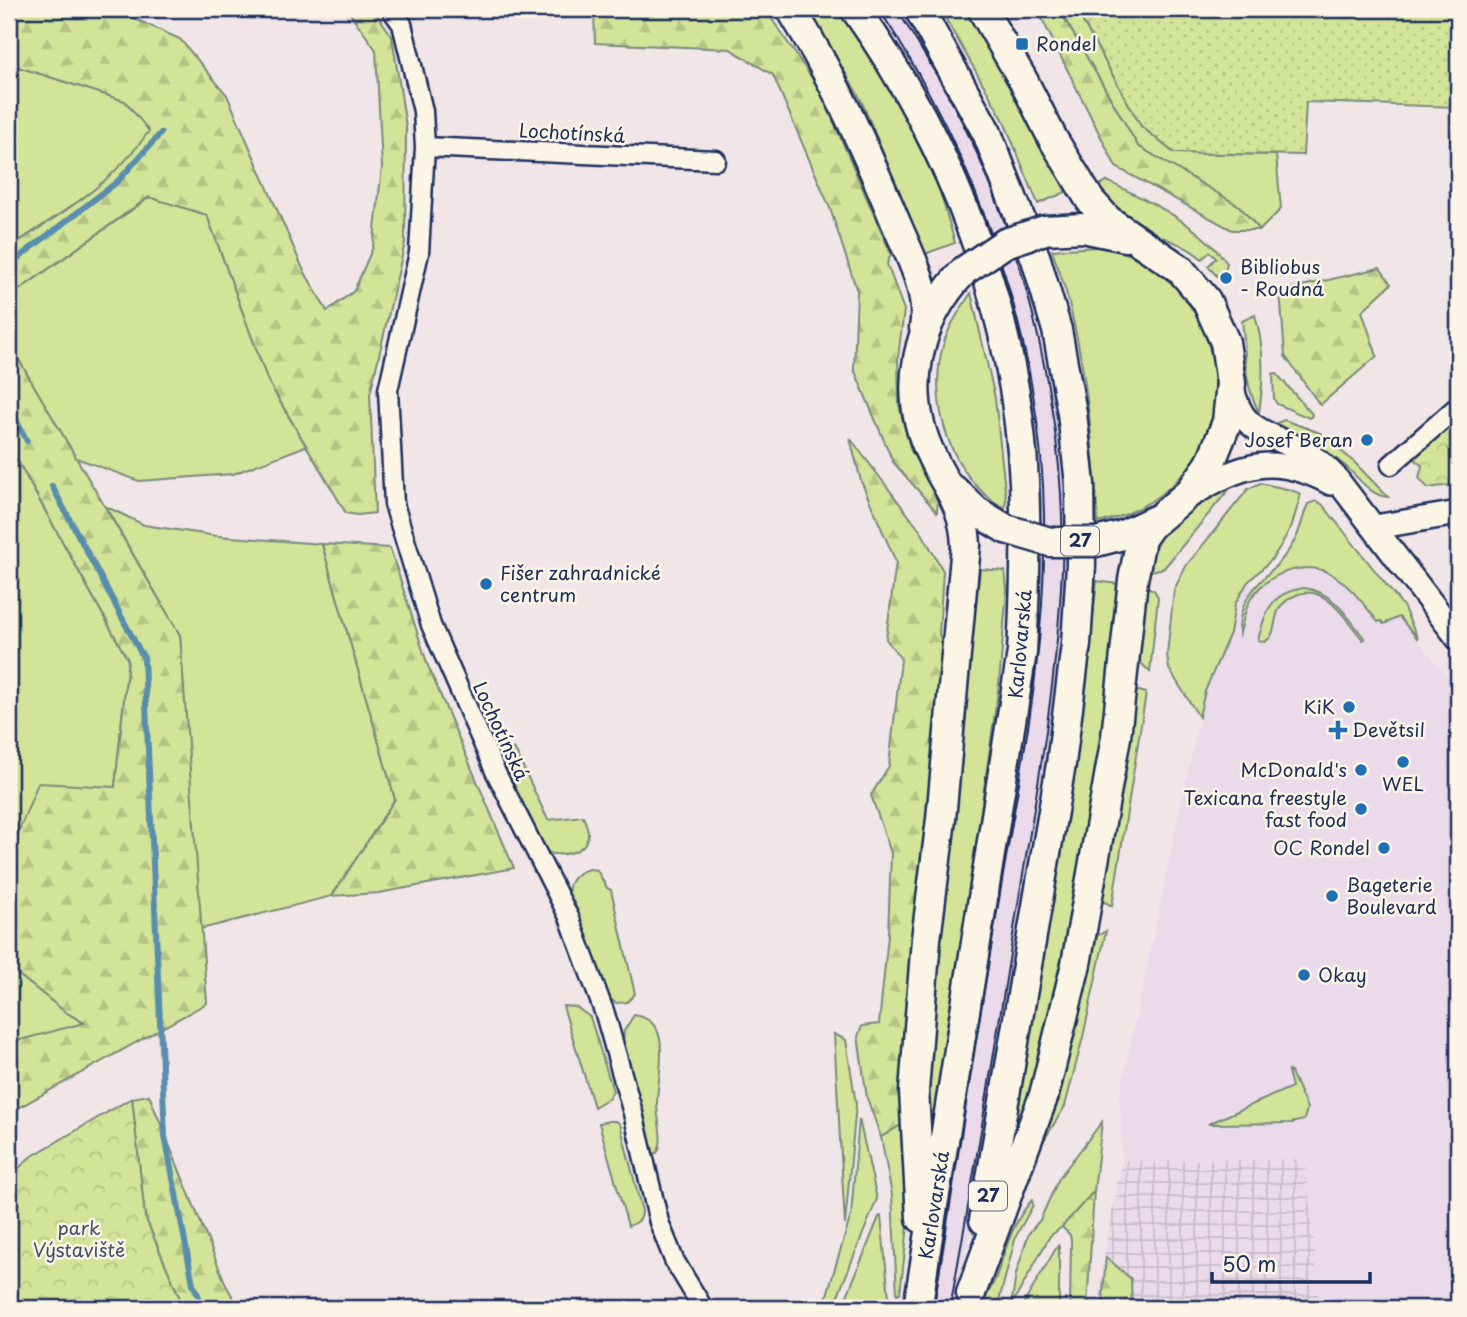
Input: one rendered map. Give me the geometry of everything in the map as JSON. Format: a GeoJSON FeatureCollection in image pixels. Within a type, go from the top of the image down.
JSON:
{"type":"FeatureCollection","features":[{"type":"Feature","properties":{"kind":"main road"},"geometry":{"type":"LineString","coordinates":[[791,9],[848,111],[912,261],[926,312],[916,369],[915,401],[921,431],[962,513],[966,545],[941,819],[926,939],[914,1091],[924,1276]]}},
{"type":"Feature","properties":{"kind":"main road","name":"Karlovarská"},"geometry":{"type":"LineString","coordinates":[[855,9],[905,87],[942,158],[989,275],[1004,337],[1016,406],[1024,480],[1027,568],[1022,652],[919,1308]]}},
{"type":"Feature","properties":{"kind":"main road","name":"27"},"geometry":{"type":"LineString","coordinates":[[919,9],[987,132],[1036,259],[1056,330],[1072,413],[1080,484],[1081,565],[1076,644],[1061,764],[969,1301]]}},
{"type":"Feature","properties":{"kind":"main road"},"geometry":{"type":"LineString","coordinates":[[969,1301],[1044,1095],[1076,964],[1116,737],[1136,558],[1143,535],[1204,473],[1218,449],[1227,422],[1231,383],[1225,342],[1210,307],[1187,276],[1164,257],[1108,220],[1090,200],[1053,139],[982,9]]}},
{"type":"Feature","properties":{"kind":"main road"},"geometry":{"type":"LineString","coordinates":[[923,335],[940,300],[965,270],[1005,243],[1045,230],[1083,228],[1127,237],[1147,246]]}},
{"type":"Feature","properties":{"kind":"main road"},"geometry":{"type":"LineString","coordinates":[[940,471],[967,503],[1006,528],[1050,542],[1096,542],[1136,530],[1171,509]]}},
{"type":"Feature","properties":{"kind":"street","name":"Lochotínská"},"geometry":{"type":"LineString","coordinates":[[391,9],[402,24],[423,111],[425,147],[419,253],[388,390],[394,504],[431,625],[495,771],[569,917],[605,1014],[633,1113],[659,1222],[674,1261],[703,1308]]}},
{"type":"Feature","properties":{"kind":"street","name":"Lochotínská"},"geometry":{"type":"LineString","coordinates":[[425,147],[716,160]]}},
{"type":"Feature","properties":{"kind":"street"},"geometry":{"type":"LineString","coordinates":[[1231,383],[1239,410],[1247,422],[1260,433],[1299,449],[1319,461],[1347,491],[1458,638]]}},
{"type":"Feature","properties":{"kind":"street"},"geometry":{"type":"LineString","coordinates":[[1391,465],[1458,407]]}},
{"type":"Feature","properties":{"kind":"street"},"geometry":{"type":"LineString","coordinates":[[1171,509],[1226,474],[1250,466],[1269,464],[1297,468],[1347,491]]}},
{"type":"Feature","properties":{"kind":"street"},"geometry":{"type":"LineString","coordinates":[[1376,527],[1458,513]]}},
{"type":"Feature","properties":{"kind":"shaded area"},"geometry":{"type":"Polygon","coordinates":[[[869,9],[906,9],[973,124],[1042,312],[1070,477],[1067,650],[997,1083],[957,1308],[927,1308],[1018,745],[1016,352],[869,9]]]}},
{"type":"Feature","properties":{"kind":"shaded area"},"geometry":{"type":"Polygon","coordinates":[[[1294,569],[1311,569],[1334,575],[1351,589],[1378,622],[1384,624],[1399,617],[1458,690],[1458,1308],[1327,1308],[1326,1298],[1319,1299],[1305,1159],[1122,1161],[1120,1095],[1205,691],[1230,633],[1235,604],[1247,583],[1258,589],[1272,577],[1294,569]]]}},
{"type":"Feature","properties":{"kind":"shaded area"},"geometry":{"type":"Polygon","coordinates":[[[1305,1159],[1319,1298],[1326,1298],[1327,1308],[1099,1308],[1103,1259],[1122,1161],[1305,1159]]]}},
{"type":"Feature","properties":{"kind":"green space"},"geometry":{"type":"Polygon","coordinates":[[[9,9],[113,9],[180,39],[227,95],[303,269],[327,311],[354,291],[373,247],[382,167],[376,50],[347,9],[373,9],[392,36],[406,127],[405,243],[370,394],[375,513],[346,513],[268,381],[207,215],[149,197],[9,297],[9,248],[102,183],[149,131],[125,101],[9,64],[9,9]]]}},
{"type":"Feature","properties":{"kind":"green space"},"geometry":{"type":"Polygon","coordinates":[[[594,9],[765,9],[820,90],[891,254],[887,264],[904,310],[898,358],[899,405],[911,451],[938,496],[937,512],[893,462],[854,369],[857,291],[830,208],[773,75],[730,49],[595,43],[594,9]]]}},
{"type":"Feature","properties":{"kind":"green space"},"geometry":{"type":"Polygon","coordinates":[[[808,9],[840,9],[872,57],[939,188],[955,243],[925,254],[861,100],[808,9]]]}},
{"type":"Feature","properties":{"kind":"green space"},"geometry":{"type":"Polygon","coordinates":[[[940,9],[968,9],[1034,127],[1066,192],[1038,204],[1003,119],[940,9]]]}},
{"type":"Feature","properties":{"kind":"green space"},"geometry":{"type":"Polygon","coordinates":[[[1037,9],[1059,9],[1138,146],[1239,206],[1260,230],[1232,230],[1116,167],[1037,9]]]}},
{"type":"Feature","properties":{"kind":"green space"},"geometry":{"type":"Polygon","coordinates":[[[1059,9],[1076,9],[1141,126],[1174,153],[1276,155],[1281,209],[1260,230],[1239,206],[1138,146],[1059,9]]]}},
{"type":"Feature","properties":{"kind":"green space"},"geometry":{"type":"Polygon","coordinates":[[[1076,9],[1458,9],[1458,107],[1306,102],[1303,155],[1174,153],[1141,126],[1076,9]]]}},
{"type":"Feature","properties":{"kind":"green space"},"geometry":{"type":"Polygon","coordinates":[[[9,64],[125,101],[150,131],[131,156],[100,187],[9,248],[9,64]]]}},
{"type":"Feature","properties":{"kind":"green space"},"geometry":{"type":"Polygon","coordinates":[[[1107,181],[1173,215],[1202,236],[1227,263],[1222,282],[1208,266],[1216,258],[1210,252],[1202,259],[1185,247],[1134,225],[1121,216],[1095,187],[1107,181]]]}},
{"type":"Feature","properties":{"kind":"green space"},"geometry":{"type":"Polygon","coordinates":[[[150,197],[207,215],[268,381],[306,446],[233,474],[139,481],[76,458],[9,343],[9,297],[150,197]]]}},
{"type":"Feature","properties":{"kind":"green space"},"geometry":{"type":"Polygon","coordinates":[[[1096,247],[1124,253],[1147,264],[1179,292],[1202,327],[1209,346],[1215,389],[1209,432],[1188,468],[1163,493],[1148,503],[1098,523],[1092,441],[1081,360],[1068,300],[1052,250],[1096,247]]]}},
{"type":"Feature","properties":{"kind":"green space"},"geometry":{"type":"Polygon","coordinates":[[[1380,268],[1391,284],[1362,311],[1377,356],[1320,405],[1285,356],[1280,291],[1380,268]]]}},
{"type":"Feature","properties":{"kind":"green space"},"geometry":{"type":"Polygon","coordinates":[[[971,293],[995,398],[1005,508],[986,495],[970,479],[957,459],[941,415],[938,391],[943,346],[951,325],[971,293]]]}},
{"type":"Feature","properties":{"kind":"green space"},"geometry":{"type":"Polygon","coordinates":[[[1255,315],[1262,363],[1259,412],[1247,378],[1242,321],[1255,315]]]}},
{"type":"Feature","properties":{"kind":"green space"},"geometry":{"type":"Polygon","coordinates":[[[9,343],[180,635],[207,1003],[9,1113],[9,1043],[84,1023],[64,1011],[9,967],[9,856],[38,783],[115,787],[128,660],[9,445],[9,343]]]}},
{"type":"Feature","properties":{"kind":"green space"},"geometry":{"type":"Polygon","coordinates":[[[1276,373],[1312,414],[1311,417],[1277,404],[1274,399],[1273,374],[1276,373]]]}},
{"type":"Feature","properties":{"kind":"green space"},"geometry":{"type":"Polygon","coordinates":[[[1284,420],[1320,433],[1353,461],[1388,497],[1369,489],[1344,465],[1327,454],[1274,428],[1284,420]]]}},
{"type":"Feature","properties":{"kind":"green space"},"geometry":{"type":"Polygon","coordinates":[[[1458,422],[1458,484],[1428,488],[1419,478],[1422,466],[1413,457],[1453,423],[1458,422]]]}},
{"type":"Feature","properties":{"kind":"green space"},"geometry":{"type":"Polygon","coordinates":[[[850,438],[922,533],[943,571],[939,634],[943,648],[906,1122],[881,1137],[867,1098],[858,1036],[862,1026],[879,1024],[888,935],[891,853],[871,795],[889,766],[901,659],[886,639],[896,562],[861,481],[850,438]]]}},
{"type":"Feature","properties":{"kind":"green space"},"geometry":{"type":"Polygon","coordinates":[[[9,457],[17,460],[128,660],[115,787],[9,856],[9,457]]]}},
{"type":"Feature","properties":{"kind":"green space"},"geometry":{"type":"Polygon","coordinates":[[[1235,482],[1164,568],[1147,572],[1151,550],[1164,532],[1201,503],[1235,482]]]}},
{"type":"Feature","properties":{"kind":"green space"},"geometry":{"type":"Polygon","coordinates":[[[1260,483],[1301,494],[1292,525],[1281,545],[1272,559],[1247,583],[1235,604],[1230,633],[1205,691],[1199,717],[1169,669],[1167,654],[1174,590],[1186,566],[1248,489],[1260,483]]]}},
{"type":"Feature","properties":{"kind":"green space"},"geometry":{"type":"Polygon","coordinates":[[[1316,501],[1322,504],[1403,606],[1418,639],[1399,617],[1384,624],[1378,622],[1336,577],[1313,569],[1277,575],[1257,590],[1243,618],[1239,637],[1240,619],[1250,594],[1286,554],[1297,536],[1308,504],[1316,501]]]}},
{"type":"Feature","properties":{"kind":"green space"},"geometry":{"type":"Polygon","coordinates":[[[105,506],[144,525],[217,536],[322,544],[395,799],[332,896],[201,929],[180,635],[105,506]]]}},
{"type":"Feature","properties":{"kind":"green space"},"geometry":{"type":"Polygon","coordinates":[[[322,544],[390,548],[428,666],[514,868],[379,893],[332,896],[395,799],[322,544]]]}},
{"type":"Feature","properties":{"kind":"green space"},"geometry":{"type":"Polygon","coordinates":[[[980,569],[1005,571],[1007,589],[999,684],[961,951],[932,1129],[926,1128],[925,1085],[944,882],[980,569]]]}},
{"type":"Feature","properties":{"kind":"green space"},"geometry":{"type":"Polygon","coordinates":[[[1097,581],[1125,585],[1082,889],[1036,1082],[1000,1186],[1039,983],[1083,703],[1097,581]]]}},
{"type":"Feature","properties":{"kind":"green space"},"geometry":{"type":"Polygon","coordinates":[[[1145,586],[1154,590],[1158,597],[1150,672],[1141,663],[1138,652],[1145,586]]]}},
{"type":"Feature","properties":{"kind":"green space"},"geometry":{"type":"Polygon","coordinates":[[[1304,588],[1324,594],[1332,600],[1365,639],[1363,640],[1326,599],[1307,592],[1282,604],[1271,636],[1264,642],[1258,640],[1271,605],[1284,594],[1304,588]]]}},
{"type":"Feature","properties":{"kind":"green space"},"geometry":{"type":"Polygon","coordinates":[[[1133,693],[1146,693],[1112,906],[1099,899],[1133,693]]]}},
{"type":"Feature","properties":{"kind":"green space"},"geometry":{"type":"Polygon","coordinates":[[[514,748],[548,820],[583,816],[588,833],[587,840],[578,849],[565,854],[546,852],[499,765],[501,754],[514,748]]]}},
{"type":"Feature","properties":{"kind":"green space"},"geometry":{"type":"Polygon","coordinates":[[[589,869],[597,870],[607,888],[611,890],[635,994],[627,1002],[616,1003],[606,996],[568,899],[572,880],[589,869]]]}},
{"type":"Feature","properties":{"kind":"green space"},"geometry":{"type":"Polygon","coordinates":[[[1106,931],[1065,1106],[1038,1150],[1028,1180],[1025,1179],[1051,1119],[1093,945],[1097,936],[1106,931]]]}},
{"type":"Feature","properties":{"kind":"green space"},"geometry":{"type":"Polygon","coordinates":[[[9,967],[64,1011],[85,1024],[9,1043],[9,967]]]}},
{"type":"Feature","properties":{"kind":"green space"},"geometry":{"type":"Polygon","coordinates":[[[563,1006],[576,1007],[590,1017],[613,1091],[609,1098],[594,1107],[563,1006]]]}},
{"type":"Feature","properties":{"kind":"green space"},"geometry":{"type":"Polygon","coordinates":[[[634,1015],[647,1019],[656,1028],[660,1038],[657,1105],[660,1143],[657,1153],[653,1153],[649,1146],[623,1043],[624,1031],[634,1015]]]}},
{"type":"Feature","properties":{"kind":"green space"},"geometry":{"type":"Polygon","coordinates":[[[834,1034],[846,1040],[856,1104],[845,1225],[834,1034]]]}},
{"type":"Feature","properties":{"kind":"green space"},"geometry":{"type":"Polygon","coordinates":[[[1288,1071],[1291,1072],[1307,1108],[1304,1120],[1291,1123],[1208,1124],[1292,1087],[1288,1071]]]}},
{"type":"Feature","properties":{"kind":"green space"},"geometry":{"type":"Polygon","coordinates":[[[149,1095],[226,1285],[239,1308],[184,1308],[145,1217],[132,1098],[149,1095]]]}},
{"type":"Feature","properties":{"kind":"green space","name":"park Výstaviště"},"geometry":{"type":"Polygon","coordinates":[[[132,1098],[145,1217],[184,1308],[9,1308],[9,1186],[16,1171],[29,1158],[132,1098]]]}},
{"type":"Feature","properties":{"kind":"green space"},"geometry":{"type":"Polygon","coordinates":[[[859,1119],[877,1199],[833,1308],[823,1308],[851,1215],[859,1119]]]}},
{"type":"Feature","properties":{"kind":"green space"},"geometry":{"type":"Polygon","coordinates":[[[609,1121],[620,1124],[642,1211],[638,1221],[628,1226],[599,1123],[609,1121]]]}},
{"type":"Feature","properties":{"kind":"green space"},"geometry":{"type":"Polygon","coordinates":[[[906,1122],[911,1201],[900,1293],[897,1294],[892,1195],[881,1137],[906,1122]]]}},
{"type":"Feature","properties":{"kind":"green space"},"geometry":{"type":"Polygon","coordinates":[[[1102,1122],[1094,1191],[1062,1227],[1050,1236],[1012,1301],[1016,1274],[1029,1233],[1040,1220],[1059,1178],[1102,1122]]]}},
{"type":"Feature","properties":{"kind":"green space"},"geometry":{"type":"Polygon","coordinates":[[[1094,1191],[1087,1308],[1070,1308],[1071,1241],[1070,1235],[1062,1227],[1094,1191]]]}},
{"type":"Feature","properties":{"kind":"green space"},"geometry":{"type":"Polygon","coordinates":[[[1032,1200],[1033,1205],[1016,1236],[997,1308],[981,1308],[1015,1226],[1032,1200]]]}},
{"type":"Feature","properties":{"kind":"green space"},"geometry":{"type":"Polygon","coordinates":[[[881,1216],[890,1308],[842,1308],[879,1217],[881,1216]]]}},
{"type":"Feature","properties":{"kind":"green space"},"geometry":{"type":"Polygon","coordinates":[[[1058,1245],[1059,1308],[1021,1308],[1058,1245]]]}},
{"type":"Feature","properties":{"kind":"green space"},"geometry":{"type":"Polygon","coordinates":[[[1106,1257],[1131,1279],[1132,1308],[1105,1308],[1103,1293],[1106,1257]]]}},
{"type":"Feature","properties":{"kind":"waterway"},"geometry":{"type":"LineString","coordinates":[[9,265],[117,182],[161,133]]}},
{"type":"Feature","properties":{"kind":"waterway"},"geometry":{"type":"LineString","coordinates":[[9,406],[27,441]]}},
{"type":"Feature","properties":{"kind":"waterway"},"geometry":{"type":"LineString","coordinates":[[52,486],[144,659],[165,1136],[193,1284],[204,1308]]}},
{"type":"Feature","properties":{"kind":"tram line"},"geometry":{"type":"LineString","coordinates":[[879,9],[946,126],[997,251],[1016,315],[1031,381],[1040,448],[1044,515],[1042,605],[1033,693],[933,1308]]}},
{"type":"Feature","properties":{"kind":"tram line"},"geometry":{"type":"LineString","coordinates":[[897,9],[962,121],[1014,248],[1033,315],[1046,377],[1062,505],[1062,569],[1056,654],[1045,740],[950,1308]]}},
{"type":"Feature","properties":{"kind":"place","name":"Rondel"},"geometry":{"type":"Point","coordinates":[1022,44]}},
{"type":"Feature","properties":{"kind":"place","name":"Bibliobus - Roudná"},"geometry":{"type":"Point","coordinates":[1226,278]}},
{"type":"Feature","properties":{"kind":"place","name":"Josef Beran"},"geometry":{"type":"Point","coordinates":[1367,440]}},
{"type":"Feature","properties":{"kind":"place","name":"Fišer zahradnické centrum"},"geometry":{"type":"Point","coordinates":[486,584]}},
{"type":"Feature","properties":{"kind":"place","name":"KiK"},"geometry":{"type":"Point","coordinates":[1349,707]}},
{"type":"Feature","properties":{"kind":"place","name":"Devětsil"},"geometry":{"type":"Point","coordinates":[1338,730]}},
{"type":"Feature","properties":{"kind":"place","name":"WEL"},"geometry":{"type":"Point","coordinates":[1403,762]}},
{"type":"Feature","properties":{"kind":"place","name":"McDonald's"},"geometry":{"type":"Point","coordinates":[1361,770]}},
{"type":"Feature","properties":{"kind":"place","name":"Texicana freestyle fast food"},"geometry":{"type":"Point","coordinates":[1361,809]}},
{"type":"Feature","properties":{"kind":"place","name":"OC Rondel"},"geometry":{"type":"Point","coordinates":[1384,848]}},
{"type":"Feature","properties":{"kind":"place","name":"Bageterie Boulevard"},"geometry":{"type":"Point","coordinates":[1332,896]}},
{"type":"Feature","properties":{"kind":"place","name":"Okay"},"geometry":{"type":"Point","coordinates":[1304,975]}}]}
